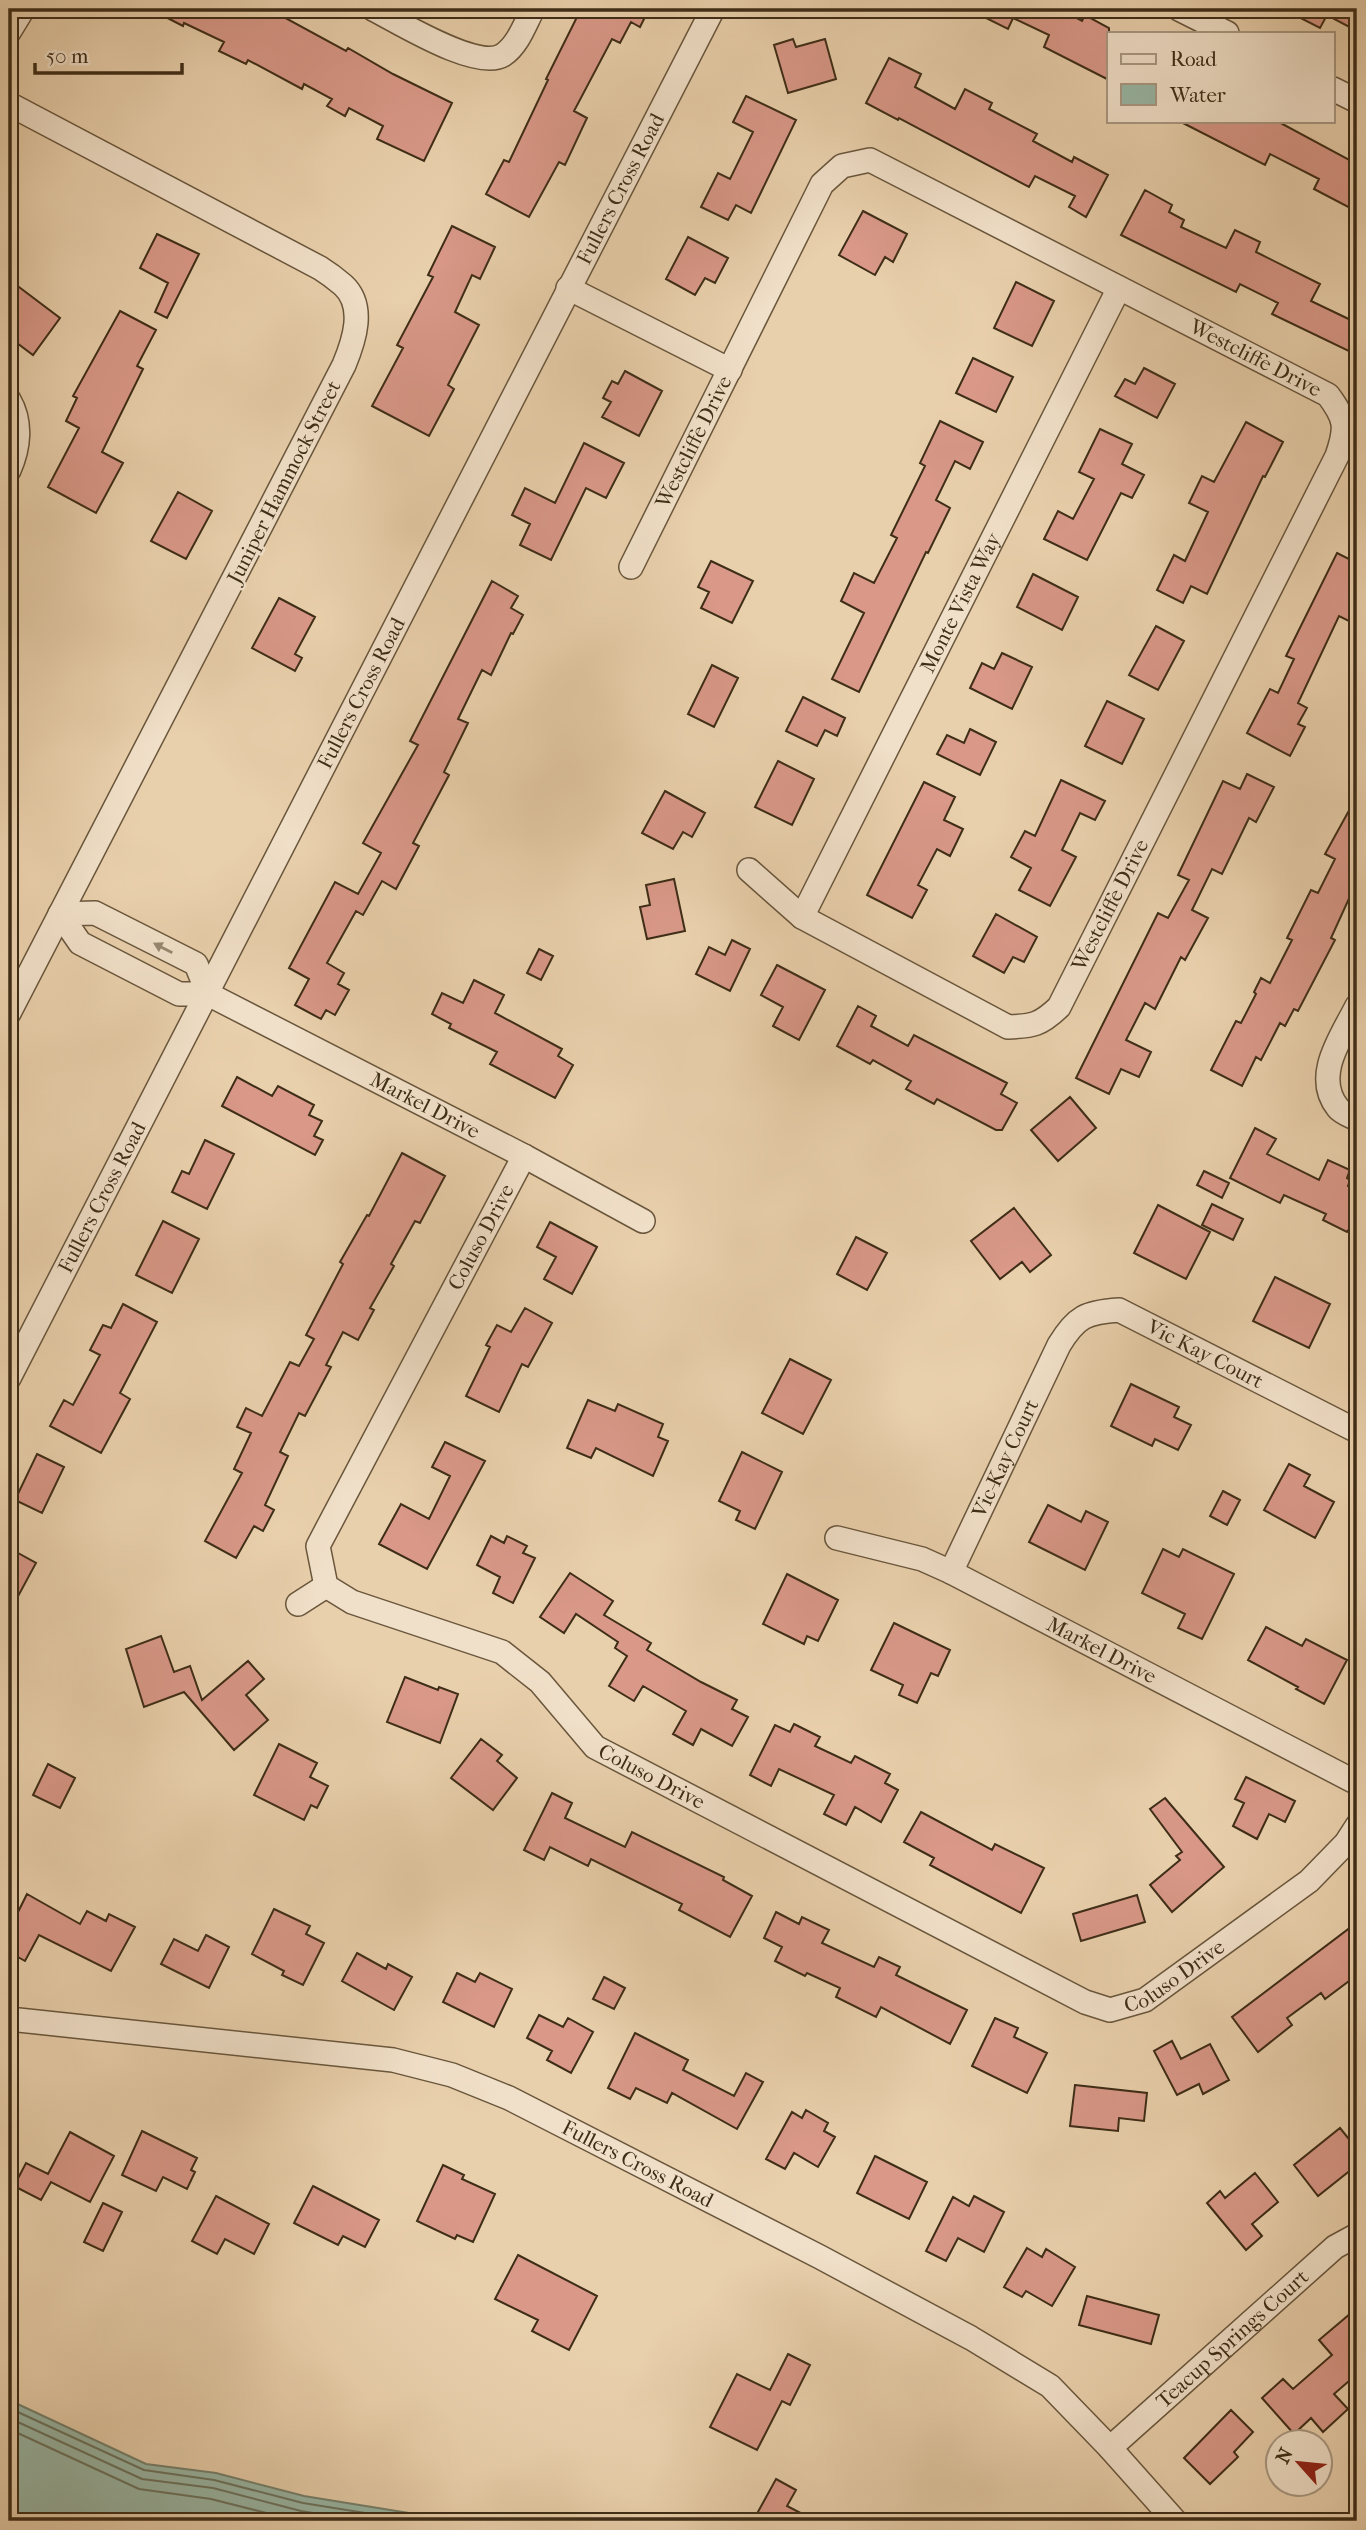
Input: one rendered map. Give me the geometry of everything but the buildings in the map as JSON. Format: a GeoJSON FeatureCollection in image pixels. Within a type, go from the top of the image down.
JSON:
{"type":"FeatureCollection","features":[{"type":"Feature","properties":{"kind":"street"},"geometry":{"type":"LineString","coordinates":[[9,32],[23,9]]}},
{"type":"Feature","properties":{"kind":"street"},"geometry":{"type":"LineString","coordinates":[[373,9],[465,55],[489,60],[503,55],[515,43],[533,9]]}},
{"type":"Feature","properties":{"kind":"street","name":"Fullers Cross Road"},"geometry":{"type":"LineString","coordinates":[[9,1378],[713,9]]}},
{"type":"Feature","properties":{"kind":"street"},"geometry":{"type":"LineString","coordinates":[[1179,9],[1225,32]]}},
{"type":"Feature","properties":{"kind":"street"},"geometry":{"type":"LineString","coordinates":[[1334,90],[1357,101]]}},
{"type":"Feature","properties":{"kind":"street","name":"Juniper Hammock Street"},"geometry":{"type":"LineString","coordinates":[[9,104],[320,268],[346,287],[357,313],[353,342],[344,365],[9,1013]]}},
{"type":"Feature","properties":{"kind":"street","name":"Westcliffe Drive"},"geometry":{"type":"LineString","coordinates":[[631,567],[822,184],[842,166],[870,160],[1328,395],[1342,413],[1345,433],[1325,480],[1059,1007],[1043,1023],[1008,1027],[802,917],[749,870]]}},
{"type":"Feature","properties":{"kind":"street"},"geometry":{"type":"LineString","coordinates":[[568,288],[730,370]]}},
{"type":"Feature","properties":{"kind":"street","name":"Monte Vista Way"},"geometry":{"type":"LineString","coordinates":[[802,917],[1119,288]]}},
{"type":"Feature","properties":{"kind":"street"},"geometry":{"type":"LineString","coordinates":[[9,401],[14,409],[19,436],[9,470]]}},
{"type":"Feature","properties":{"kind":"street"},"geometry":{"type":"LineString","coordinates":[[95,913],[196,964],[208,993],[179,995],[80,943],[60,914],[95,913]]}},
{"type":"Feature","properties":{"kind":"street","name":"Markel Drive"},"geometry":{"type":"LineString","coordinates":[[208,993],[524,1156],[643,1221]]}},
{"type":"Feature","properties":{"kind":"street"},"geometry":{"type":"LineString","coordinates":[[1357,1006],[1329,1062],[1327,1088],[1339,1110],[1357,1119]]}},
{"type":"Feature","properties":{"kind":"street","name":"Coluso Drive"},"geometry":{"type":"LineString","coordinates":[[524,1156],[318,1546],[326,1586],[352,1602],[502,1652],[540,1682],[595,1747],[1085,2002],[1110,2010],[1145,2000],[1310,1881],[1346,1843],[1357,1826]]}},
{"type":"Feature","properties":{"kind":"street","name":"Vic Kay Court"},"geometry":{"type":"LineString","coordinates":[[1059,1345],[1070,1327],[1092,1311],[1119,1310],[1357,1432]]}},
{"type":"Feature","properties":{"kind":"street","name":"Vic-Kay Court"},"geometry":{"type":"LineString","coordinates":[[951,1572],[1059,1345]]}},
{"type":"Feature","properties":{"kind":"street","name":"Markel Drive"},"geometry":{"type":"LineString","coordinates":[[837,1538],[922,1559],[951,1572],[1357,1783]]}},
{"type":"Feature","properties":{"kind":"street"},"geometry":{"type":"LineString","coordinates":[[298,1604],[326,1586]]}},
{"type":"Feature","properties":{"kind":"street","name":"Fullers Cross Road"},"geometry":{"type":"LineString","coordinates":[[9,2019],[393,2060],[452,2075],[509,2098],[820,2257],[971,2338],[1050,2386],[1175,2521]]}},
{"type":"Feature","properties":{"kind":"street","name":"Teacup Springs Court"},"geometry":{"type":"LineString","coordinates":[[1110,2448],[1335,2247],[1357,2235]]}},
{"type":"Feature","properties":{"kind":"water"},"geometry":{"type":"Polygon","coordinates":[[[9,2400],[146,2464],[216,2473],[304,2496],[415,2514],[438,2521],[9,2521],[9,2400]]]}}]}
